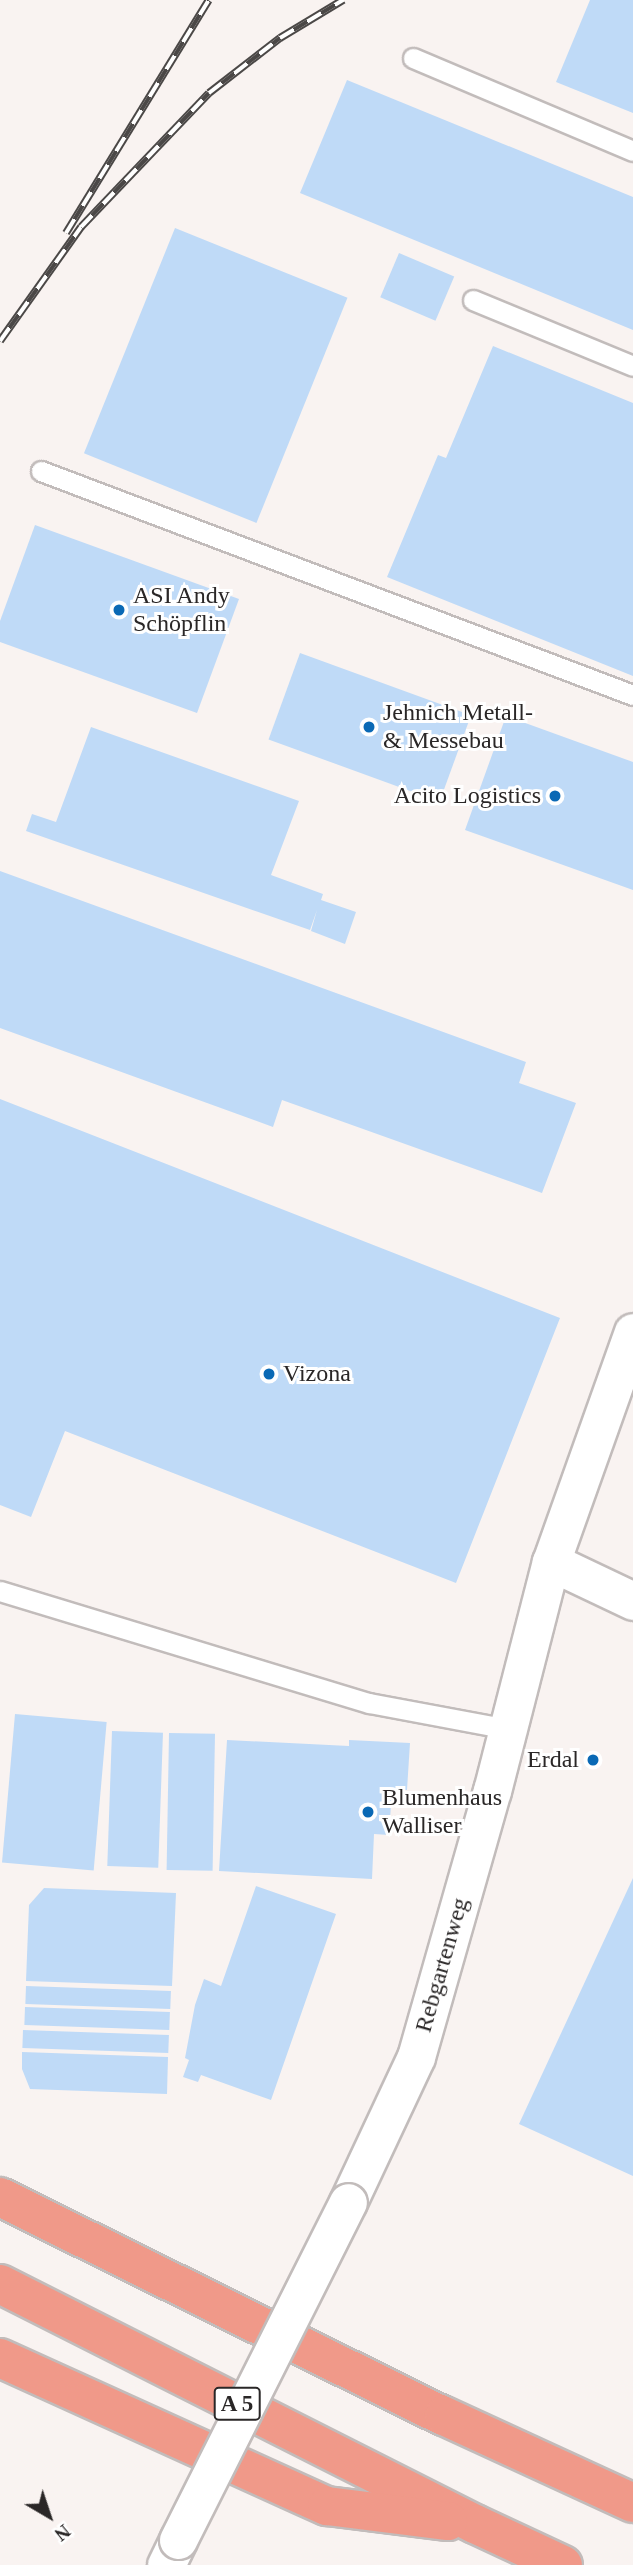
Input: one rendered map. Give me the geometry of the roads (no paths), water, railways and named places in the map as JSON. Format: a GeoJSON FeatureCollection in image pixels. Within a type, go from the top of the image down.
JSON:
{"type":"FeatureCollection","features":[{"type":"Feature","properties":{"kind":"highway"},"geometry":{"type":"LineString","coordinates":[[0,2197],[444,2416],[633,2503]]}},
{"type":"Feature","properties":{"kind":"highway","name":"A 5"},"geometry":{"type":"LineString","coordinates":[[0,2284],[475,2524],[563,2565]]}},
{"type":"Feature","properties":{"kind":"highway"},"geometry":{"type":"LineString","coordinates":[[0,2358],[327,2506],[475,2524]]}},
{"type":"Feature","properties":{"kind":"street","name":"Rebgartenweg"},"geometry":{"type":"LineString","coordinates":[[172,2552],[348,2202],[416,2057],[508,1729],[551,1562],[633,1332]]}},
{"type":"Feature","properties":{"kind":"street"},"geometry":{"type":"LineString","coordinates":[[551,1562],[633,1601]]}},
{"type":"Feature","properties":{"kind":"lane"},"geometry":{"type":"LineString","coordinates":[[413,58],[633,151]]}},
{"type":"Feature","properties":{"kind":"lane"},"geometry":{"type":"LineString","coordinates":[[473,300],[633,366]]}},
{"type":"Feature","properties":{"kind":"lane"},"geometry":{"type":"LineString","coordinates":[[41,471],[633,695]]}},
{"type":"Feature","properties":{"kind":"lane"},"geometry":{"type":"LineString","coordinates":[[0,1591],[369,1703],[508,1729]]}},
{"type":"Feature","properties":{"kind":"railway"},"geometry":{"type":"LineString","coordinates":[[66,233],[209,0]]}},
{"type":"Feature","properties":{"kind":"railway"},"geometry":{"type":"LineString","coordinates":[[0,341],[81,227],[209,93],[280,38],[343,0]]}},
{"type":"Feature","properties":{"kind":"place","name":"ASI Andy Schöpflin"},"geometry":{"type":"Point","coordinates":[119,610]}},
{"type":"Feature","properties":{"kind":"place","name":"Jehnich Metall- & Messebau"},"geometry":{"type":"Point","coordinates":[369,727]}},
{"type":"Feature","properties":{"kind":"place","name":"Acito Logistics"},"geometry":{"type":"Point","coordinates":[555,796]}},
{"type":"Feature","properties":{"kind":"place","name":"Vizona"},"geometry":{"type":"Point","coordinates":[269,1374]}},
{"type":"Feature","properties":{"kind":"place","name":"Erdal"},"geometry":{"type":"Point","coordinates":[593,1760]}},
{"type":"Feature","properties":{"kind":"place","name":"Blumenhaus Walliser"},"geometry":{"type":"Point","coordinates":[368,1812]}}]}
